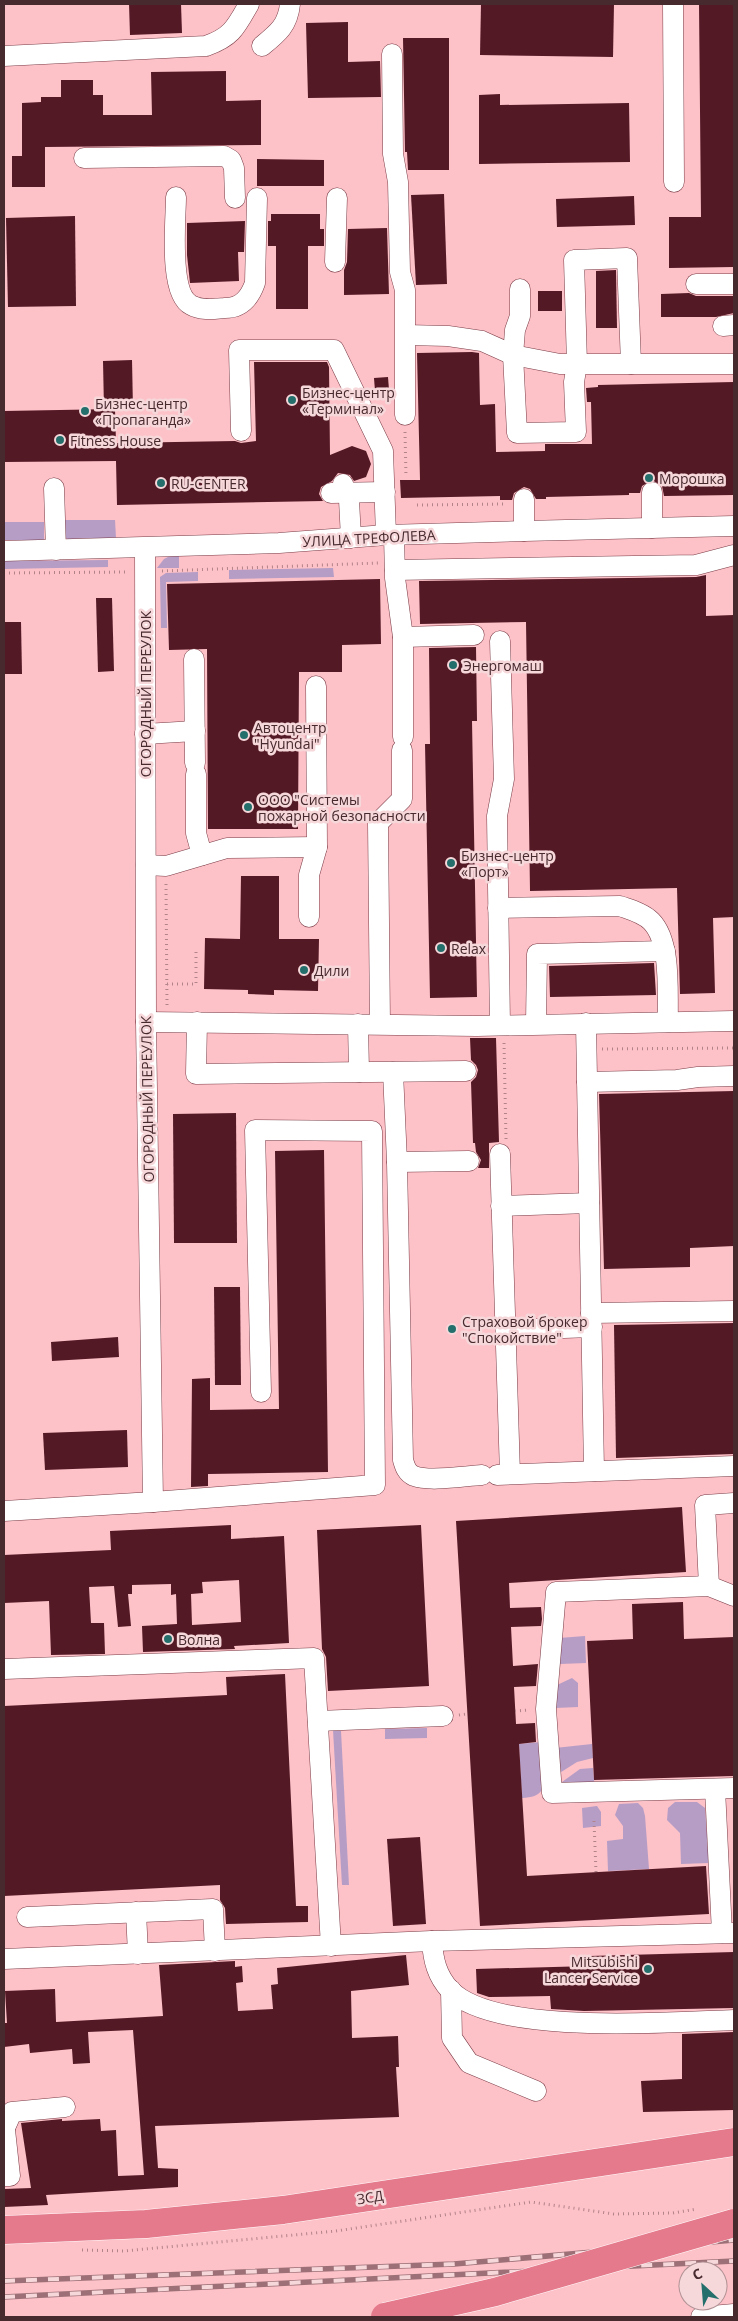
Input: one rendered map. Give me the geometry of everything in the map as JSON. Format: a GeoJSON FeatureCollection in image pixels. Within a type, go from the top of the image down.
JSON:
{"type":"FeatureCollection","features":[{"type":"Feature","properties":{"kind":"highway","name":"ЗСД"},"geometry":{"type":"LineString","coordinates":[[4,2230],[146,2224],[283,2210],[734,2142]]}},
{"type":"Feature","properties":{"kind":"highway"},"geometry":{"type":"LineString","coordinates":[[386,2317],[495,2292],[734,2223]]}},
{"type":"Feature","properties":{"kind":"street"},"geometry":{"type":"LineString","coordinates":[[4,56],[206,46],[222,40],[234,31],[249,4]]}},
{"type":"Feature","properties":{"kind":"street"},"geometry":{"type":"LineString","coordinates":[[262,46],[281,32],[289,18],[290,4]]}},
{"type":"Feature","properties":{"kind":"street"},"geometry":{"type":"LineString","coordinates":[[672,4],[674,182]]}},
{"type":"Feature","properties":{"kind":"street"},"geometry":{"type":"LineString","coordinates":[[392,54],[393,154],[398,182],[400,272],[405,290],[405,414]]}},
{"type":"Feature","properties":{"kind":"street"},"geometry":{"type":"LineString","coordinates":[[84,158],[224,156],[231,160],[234,168],[235,198]]}},
{"type":"Feature","properties":{"kind":"street"},"geometry":{"type":"LineString","coordinates":[[176,197],[178,283],[182,295],[189,304],[200,309],[229,308],[242,304],[251,294],[255,283],[257,198]]}},
{"type":"Feature","properties":{"kind":"street"},"geometry":{"type":"LineString","coordinates":[[335,262],[337,198]]}},
{"type":"Feature","properties":{"kind":"street"},"geometry":{"type":"LineString","coordinates":[[520,289],[520,316],[515,330],[513,355],[516,434],[576,432],[574,382],[577,364],[574,260],[627,258],[630,364]]}},
{"type":"Feature","properties":{"kind":"street"},"geometry":{"type":"LineString","coordinates":[[696,284],[734,284]]}},
{"type":"Feature","properties":{"kind":"street"},"geometry":{"type":"LineString","coordinates":[[406,335],[448,336],[482,341],[513,355],[560,364],[734,364]]}},
{"type":"Feature","properties":{"kind":"street"},"geometry":{"type":"LineString","coordinates":[[241,431],[239,350],[334,350],[383,451],[385,492],[403,637],[402,799],[378,823],[380,1024]]}},
{"type":"Feature","properties":{"kind":"street"},"geometry":{"type":"LineString","coordinates":[[54,488],[56,550]]}},
{"type":"Feature","properties":{"kind":"street"},"geometry":{"type":"LineString","coordinates":[[351,538],[349,500],[340,490],[385,492]]}},
{"type":"Feature","properties":{"kind":"street"},"geometry":{"type":"LineString","coordinates":[[652,492],[652,528]]}},
{"type":"Feature","properties":{"kind":"street"},"geometry":{"type":"LineString","coordinates":[[524,502],[524,531]]}},
{"type":"Feature","properties":{"kind":"street"},"geometry":{"type":"LineString","coordinates":[[395,567],[696,565],[728,557],[728,526]]}},
{"type":"Feature","properties":{"kind":"street","name":"УЛИЦА ТРЕФОЛЕВА"},"geometry":{"type":"LineString","coordinates":[[4,551],[145,548],[390,535],[728,526]]}},
{"type":"Feature","properties":{"kind":"street","name":"ОГОРОДНЫЙ ПЕРЕУЛОК"},"geometry":{"type":"LineString","coordinates":[[145,548],[146,1022],[152,1502]]}},
{"type":"Feature","properties":{"kind":"street"},"geometry":{"type":"LineString","coordinates":[[403,637],[474,635]]}},
{"type":"Feature","properties":{"kind":"street"},"geometry":{"type":"LineString","coordinates":[[500,641],[504,779],[497,816],[502,1025]]}},
{"type":"Feature","properties":{"kind":"street"},"geometry":{"type":"LineString","coordinates":[[194,659],[196,833],[202,855]]}},
{"type":"Feature","properties":{"kind":"street"},"geometry":{"type":"LineString","coordinates":[[309,917],[309,875],[317,847],[316,686]]}},
{"type":"Feature","properties":{"kind":"street"},"geometry":{"type":"LineString","coordinates":[[145,734],[195,731]]}},
{"type":"Feature","properties":{"kind":"street"},"geometry":{"type":"LineString","coordinates":[[146,865],[166,866],[227,848],[317,847]]}},
{"type":"Feature","properties":{"kind":"street"},"geometry":{"type":"LineString","coordinates":[[498,908],[620,906],[638,912],[651,920],[661,934],[666,951],[668,1022]]}},
{"type":"Feature","properties":{"kind":"street"},"geometry":{"type":"LineString","coordinates":[[536,1024],[537,954],[666,951]]}},
{"type":"Feature","properties":{"kind":"street"},"geometry":{"type":"LineString","coordinates":[[146,1022],[502,1025],[734,1020]]}},
{"type":"Feature","properties":{"kind":"street"},"geometry":{"type":"LineString","coordinates":[[197,1022],[196,1074],[466,1071]]}},
{"type":"Feature","properties":{"kind":"street"},"geometry":{"type":"LineString","coordinates":[[586,1023],[594,1471]]}},
{"type":"Feature","properties":{"kind":"street"},"geometry":{"type":"LineString","coordinates":[[358,1024],[359,1072]]}},
{"type":"Feature","properties":{"kind":"street"},"geometry":{"type":"LineString","coordinates":[[393,1072],[398,1162],[403,1460],[406,1470],[412,1476],[423,1478],[734,1466]]}},
{"type":"Feature","properties":{"kind":"street"},"geometry":{"type":"LineString","coordinates":[[587,1082],[677,1080],[698,1077],[734,1076]]}},
{"type":"Feature","properties":{"kind":"street"},"geometry":{"type":"LineString","coordinates":[[4,1511],[375,1485],[372,1131],[255,1130],[261,1392]]}},
{"type":"Feature","properties":{"kind":"street"},"geometry":{"type":"LineString","coordinates":[[494,1475],[506,1330],[500,1154]]}},
{"type":"Feature","properties":{"kind":"street"},"geometry":{"type":"LineString","coordinates":[[398,1162],[469,1161]]}},
{"type":"Feature","properties":{"kind":"street"},"geometry":{"type":"LineString","coordinates":[[501,1206],[590,1204]]}},
{"type":"Feature","properties":{"kind":"street"},"geometry":{"type":"LineString","coordinates":[[506,1330],[592,1320],[734,1311]]}},
{"type":"Feature","properties":{"kind":"street"},"geometry":{"type":"LineString","coordinates":[[709,1586],[705,1505],[734,1503]]}},
{"type":"Feature","properties":{"kind":"street"},"geometry":{"type":"LineString","coordinates":[[4,1959],[432,1941],[728,1933],[725,1788],[552,1793],[546,1709],[556,1592],[709,1586],[734,1596]]}},
{"type":"Feature","properties":{"kind":"street"},"geometry":{"type":"LineString","coordinates":[[4,1669],[314,1658],[331,1946]]}},
{"type":"Feature","properties":{"kind":"street"},"geometry":{"type":"LineString","coordinates":[[318,1721],[443,1716]]}},
{"type":"Feature","properties":{"kind":"street"},"geometry":{"type":"LineString","coordinates":[[27,1917],[213,1910],[215,1951]]}},
{"type":"Feature","properties":{"kind":"street"},"geometry":{"type":"LineString","coordinates":[[136,1912],[138,1954]]}},
{"type":"Feature","properties":{"kind":"street"},"geometry":{"type":"LineString","coordinates":[[432,1941],[433,1957],[438,1974],[451,1990],[473,2005],[502,2014],[572,2023],[734,2020]]}},
{"type":"Feature","properties":{"kind":"street"},"geometry":{"type":"LineString","coordinates":[[451,1990],[452,2038],[469,2063],[536,2091]]}},
{"type":"Feature","properties":{"kind":"street"},"geometry":{"type":"LineString","coordinates":[[4,2176],[10,2176],[4,2130],[12,2112],[65,2107]]}},
{"type":"Feature","properties":{"kind":"street"},"geometry":{"type":"LineString","coordinates":[[701,2317],[734,2314]]}},
{"type":"Feature","properties":{"kind":"path"},"geometry":{"type":"LineString","coordinates":[[405,414],[406,477]]}},
{"type":"Feature","properties":{"kind":"path"},"geometry":{"type":"LineString","coordinates":[[418,505],[524,502]]}},
{"type":"Feature","properties":{"kind":"path"},"geometry":{"type":"LineString","coordinates":[[4,573],[395,567]]}},
{"type":"Feature","properties":{"kind":"path"},"geometry":{"type":"LineString","coordinates":[[167,984],[196,984],[196,948]]}},
{"type":"Feature","properties":{"kind":"path"},"geometry":{"type":"LineString","coordinates":[[500,1154],[506,1150],[502,1025]]}},
{"type":"Feature","properties":{"kind":"path"},"geometry":{"type":"LineString","coordinates":[[587,1050],[734,1048]]}},
{"type":"Feature","properties":{"kind":"path"},"geometry":{"type":"LineString","coordinates":[[515,1711],[530,1710]]}},
{"type":"Feature","properties":{"kind":"path"},"geometry":{"type":"LineString","coordinates":[[594,1821],[596,1872]]}},
{"type":"Feature","properties":{"kind":"path"},"geometry":{"type":"LineString","coordinates":[[75,2250],[124,2251],[336,2231],[531,2202],[614,2214],[673,2213],[699,2209]]}},
{"type":"Feature","properties":{"kind":"shaded area"},"geometry":{"type":"Polygon","coordinates":[[[62,520],[115,520],[116,538],[65,538],[62,520]]]}},
{"type":"Feature","properties":{"kind":"shaded area"},"geometry":{"type":"Polygon","coordinates":[[[4,522],[44,522],[44,540],[4,540],[4,522]]]}},
{"type":"Feature","properties":{"kind":"shaded area"},"geometry":{"type":"Polygon","coordinates":[[[170,556],[179,556],[179,568],[157,568],[164,559],[170,556]]]}},
{"type":"Feature","properties":{"kind":"shaded area"},"geometry":{"type":"Polygon","coordinates":[[[108,560],[108,567],[4,569],[4,561],[108,560]]]}},
{"type":"Feature","properties":{"kind":"shaded area"},"geometry":{"type":"Polygon","coordinates":[[[333,568],[334,577],[229,579],[229,570],[333,568]]]}},
{"type":"Feature","properties":{"kind":"shaded area"},"geometry":{"type":"Polygon","coordinates":[[[198,572],[198,581],[166,582],[167,628],[161,628],[160,577],[166,573],[198,572]]]}},
{"type":"Feature","properties":{"kind":"shaded area"},"geometry":{"type":"Polygon","coordinates":[[[585,1636],[586,1663],[560,1664],[559,1638],[585,1636]]]}},
{"type":"Feature","properties":{"kind":"shaded area"},"geometry":{"type":"Polygon","coordinates":[[[572,1678],[578,1683],[578,1707],[555,1708],[557,1685],[572,1678]]]}},
{"type":"Feature","properties":{"kind":"shaded area"},"geometry":{"type":"Polygon","coordinates":[[[427,1728],[427,1738],[385,1739],[385,1729],[427,1728]]]}},
{"type":"Feature","properties":{"kind":"shaded area"},"geometry":{"type":"Polygon","coordinates":[[[333,1730],[341,1731],[349,1885],[342,1885],[333,1730]]]}},
{"type":"Feature","properties":{"kind":"shaded area"},"geometry":{"type":"Polygon","coordinates":[[[541,1742],[543,1788],[537,1795],[522,1798],[519,1744],[541,1742]]]}},
{"type":"Feature","properties":{"kind":"shaded area"},"geometry":{"type":"Polygon","coordinates":[[[592,1744],[593,1758],[577,1762],[558,1774],[555,1748],[592,1744]]]}},
{"type":"Feature","properties":{"kind":"shaded area"},"geometry":{"type":"Polygon","coordinates":[[[593,1768],[595,1791],[562,1782],[580,1769],[593,1768]]]}},
{"type":"Feature","properties":{"kind":"shaded area"},"geometry":{"type":"Polygon","coordinates":[[[675,1802],[697,1802],[705,1808],[709,1863],[681,1864],[680,1833],[667,1820],[668,1808],[675,1802]]]}},
{"type":"Feature","properties":{"kind":"shaded area"},"geometry":{"type":"Polygon","coordinates":[[[638,1803],[643,1808],[645,1816],[649,1869],[608,1871],[607,1841],[623,1839],[623,1826],[615,1815],[619,1804],[638,1803]]]}},
{"type":"Feature","properties":{"kind":"shaded area"},"geometry":{"type":"Polygon","coordinates":[[[597,1806],[601,1812],[601,1826],[583,1828],[582,1808],[597,1806]]]}},
{"type":"Feature","properties":{"kind":"building"},"geometry":{"type":"Polygon","coordinates":[[[129,4],[181,4],[182,33],[130,35],[129,4]]]}},
{"type":"Feature","properties":{"kind":"building"},"geometry":{"type":"Polygon","coordinates":[[[481,4],[614,4],[613,57],[480,55],[481,4]]]}},
{"type":"Feature","properties":{"kind":"building"},"geometry":{"type":"Polygon","coordinates":[[[699,4],[734,4],[734,267],[669,268],[669,217],[701,217],[699,4]]]}},
{"type":"Feature","properties":{"kind":"building"},"geometry":{"type":"Polygon","coordinates":[[[348,22],[348,62],[380,61],[381,97],[308,98],[306,23],[348,22]]]}},
{"type":"Feature","properties":{"kind":"building"},"geometry":{"type":"Polygon","coordinates":[[[403,38],[449,38],[449,170],[408,170],[407,152],[405,152],[403,38]]]}},
{"type":"Feature","properties":{"kind":"building"},"geometry":{"type":"Polygon","coordinates":[[[226,71],[226,101],[261,100],[261,145],[45,147],[45,187],[12,187],[12,156],[22,156],[22,103],[41,102],[41,97],[61,97],[61,80],[93,80],[93,95],[103,95],[103,115],[152,115],[151,72],[226,71]]]}},
{"type":"Feature","properties":{"kind":"building"},"geometry":{"type":"Polygon","coordinates":[[[500,94],[500,105],[629,103],[630,162],[479,164],[479,95],[500,94]]]}},
{"type":"Feature","properties":{"kind":"building"},"geometry":{"type":"Polygon","coordinates":[[[257,159],[324,160],[324,186],[257,186],[257,159]]]}},
{"type":"Feature","properties":{"kind":"building"},"geometry":{"type":"Polygon","coordinates":[[[444,194],[447,284],[416,285],[411,195],[444,194]]]}},
{"type":"Feature","properties":{"kind":"building"},"geometry":{"type":"Polygon","coordinates":[[[634,196],[635,225],[557,227],[556,199],[634,196]]]}},
{"type":"Feature","properties":{"kind":"building"},"geometry":{"type":"Polygon","coordinates":[[[271,214],[320,214],[320,229],[324,229],[324,246],[308,246],[308,309],[276,309],[276,246],[268,246],[268,221],[271,221],[271,214]]]}},
{"type":"Feature","properties":{"kind":"building"},"geometry":{"type":"Polygon","coordinates":[[[75,216],[76,306],[8,307],[6,218],[75,216]]]}},
{"type":"Feature","properties":{"kind":"building"},"geometry":{"type":"Polygon","coordinates":[[[245,221],[244,252],[238,252],[239,281],[190,283],[187,255],[187,223],[245,221]]]}},
{"type":"Feature","properties":{"kind":"building"},"geometry":{"type":"Polygon","coordinates":[[[387,228],[389,294],[344,295],[344,270],[347,262],[348,229],[387,228]]]}},
{"type":"Feature","properties":{"kind":"building"},"geometry":{"type":"Polygon","coordinates":[[[616,270],[617,328],[596,328],[596,271],[616,270]]]}},
{"type":"Feature","properties":{"kind":"building"},"geometry":{"type":"Polygon","coordinates":[[[538,291],[562,291],[562,311],[538,311],[538,291]]]}},
{"type":"Feature","properties":{"kind":"building"},"geometry":{"type":"Polygon","coordinates":[[[689,293],[696,296],[734,296],[734,313],[716,317],[661,317],[661,294],[689,293]]]}},
{"type":"Feature","properties":{"kind":"building"},"geometry":{"type":"Polygon","coordinates":[[[417,353],[479,353],[480,405],[495,404],[496,452],[545,451],[545,444],[592,444],[591,402],[587,402],[586,388],[598,387],[598,385],[734,382],[734,495],[664,496],[662,486],[652,480],[642,486],[640,493],[629,493],[629,495],[546,497],[546,499],[536,499],[530,489],[524,487],[514,493],[512,500],[500,500],[500,496],[401,498],[400,480],[420,480],[417,353]]]}},
{"type":"Feature","properties":{"kind":"building"},"geometry":{"type":"Polygon","coordinates":[[[132,360],[133,409],[104,409],[103,361],[132,360]]]}},
{"type":"Feature","properties":{"kind":"building","name":"Бизнес-центр «Терминал»"},"geometry":{"type":"Polygon","coordinates":[[[254,362],[327,362],[329,367],[330,455],[352,446],[366,451],[371,464],[366,477],[354,481],[350,475],[338,473],[332,481],[321,487],[319,494],[323,501],[117,505],[116,461],[4,462],[4,411],[115,409],[116,443],[235,441],[241,443],[256,441],[254,362]]]}},
{"type":"Feature","properties":{"kind":"building"},"geometry":{"type":"Polygon","coordinates":[[[388,377],[389,390],[375,391],[374,378],[388,377]]]}},
{"type":"Feature","properties":{"kind":"building"},"geometry":{"type":"Polygon","coordinates":[[[706,575],[706,616],[734,615],[734,917],[713,918],[715,993],[680,994],[677,888],[530,891],[526,622],[420,624],[419,581],[696,577],[706,575]]]}},
{"type":"Feature","properties":{"kind":"building"},"geometry":{"type":"Polygon","coordinates":[[[380,579],[381,644],[342,645],[342,672],[299,672],[298,829],[208,829],[207,649],[169,650],[167,584],[380,579]]]}},
{"type":"Feature","properties":{"kind":"building"},"geometry":{"type":"Polygon","coordinates":[[[96,598],[112,598],[114,671],[98,672],[96,598]]]}},
{"type":"Feature","properties":{"kind":"building"},"geometry":{"type":"Polygon","coordinates":[[[4,622],[21,622],[22,674],[4,674],[4,622]]]}},
{"type":"Feature","properties":{"kind":"building","name":"Бизнес-центр «Порт»"},"geometry":{"type":"Polygon","coordinates":[[[476,647],[477,721],[472,721],[477,997],[430,998],[425,744],[430,744],[429,648],[476,647]]]}},
{"type":"Feature","properties":{"kind":"building"},"geometry":{"type":"Polygon","coordinates":[[[241,876],[279,876],[279,939],[319,939],[318,991],[274,990],[274,995],[248,994],[248,990],[204,989],[205,938],[240,939],[241,876]]]}},
{"type":"Feature","properties":{"kind":"building"},"geometry":{"type":"Polygon","coordinates":[[[654,963],[656,995],[550,997],[549,966],[654,963]]]}},
{"type":"Feature","properties":{"kind":"building"},"geometry":{"type":"Polygon","coordinates":[[[470,1038],[496,1038],[499,1142],[489,1143],[489,1168],[478,1168],[481,1160],[476,1152],[475,1143],[473,1143],[471,1082],[476,1077],[478,1070],[471,1060],[470,1038]]]}},
{"type":"Feature","properties":{"kind":"building"},"geometry":{"type":"Polygon","coordinates":[[[734,1091],[734,1246],[690,1248],[690,1267],[604,1269],[599,1094],[734,1091]]]}},
{"type":"Feature","properties":{"kind":"building"},"geometry":{"type":"Polygon","coordinates":[[[236,1113],[237,1243],[174,1243],[173,1114],[236,1113]]]}},
{"type":"Feature","properties":{"kind":"building"},"geometry":{"type":"Polygon","coordinates":[[[324,1150],[328,1472],[208,1474],[208,1486],[191,1487],[192,1379],[210,1378],[210,1410],[279,1409],[275,1151],[324,1150]]]}},
{"type":"Feature","properties":{"kind":"building"},"geometry":{"type":"Polygon","coordinates":[[[214,1287],[240,1287],[241,1385],[215,1385],[214,1287]]]}},
{"type":"Feature","properties":{"kind":"building"},"geometry":{"type":"Polygon","coordinates":[[[734,1323],[734,1454],[616,1458],[614,1325],[734,1323]]]}},
{"type":"Feature","properties":{"kind":"building"},"geometry":{"type":"Polygon","coordinates":[[[118,1337],[119,1357],[52,1361],[51,1342],[118,1337]]]}},
{"type":"Feature","properties":{"kind":"building"},"geometry":{"type":"Polygon","coordinates":[[[127,1430],[128,1467],[45,1470],[43,1433],[127,1430]]]}},
{"type":"Feature","properties":{"kind":"building"},"geometry":{"type":"Polygon","coordinates":[[[682,1507],[686,1572],[509,1583],[510,1608],[541,1607],[542,1619],[541,1626],[511,1627],[513,1666],[538,1664],[536,1686],[514,1687],[516,1724],[535,1723],[536,1742],[519,1744],[527,1876],[706,1866],[709,1914],[480,1926],[456,1521],[682,1507]]]}},
{"type":"Feature","properties":{"kind":"building"},"geometry":{"type":"Polygon","coordinates":[[[231,1525],[231,1539],[284,1536],[289,1643],[234,1646],[235,1649],[143,1652],[142,1626],[177,1624],[176,1594],[171,1595],[171,1584],[132,1585],[132,1594],[128,1594],[131,1626],[118,1627],[114,1586],[89,1587],[91,1623],[104,1623],[105,1654],[51,1655],[49,1601],[4,1603],[4,1555],[111,1550],[110,1531],[231,1525]],[[239,1580],[202,1582],[203,1593],[191,1594],[192,1625],[241,1622],[239,1580]]]}},
{"type":"Feature","properties":{"kind":"building"},"geometry":{"type":"Polygon","coordinates":[[[421,1525],[429,1686],[328,1691],[326,1657],[322,1649],[317,1530],[421,1525]]]}},
{"type":"Feature","properties":{"kind":"building"},"geometry":{"type":"Polygon","coordinates":[[[683,1602],[684,1639],[734,1637],[734,1776],[594,1780],[587,1641],[633,1639],[632,1604],[683,1602]]]}},
{"type":"Feature","properties":{"kind":"building"},"geometry":{"type":"Polygon","coordinates":[[[285,1674],[296,1906],[308,1906],[308,1922],[226,1924],[225,1908],[220,1900],[220,1885],[4,1896],[4,1706],[227,1695],[226,1677],[285,1674]]]}},
{"type":"Feature","properties":{"kind":"building"},"geometry":{"type":"Polygon","coordinates":[[[420,1837],[426,1924],[393,1926],[387,1839],[420,1837]]]}},
{"type":"Feature","properties":{"kind":"building"},"geometry":{"type":"Polygon","coordinates":[[[734,1952],[734,2008],[584,2011],[551,2009],[550,1996],[489,1997],[477,1993],[476,1969],[590,1966],[590,1956],[734,1952]]]}},
{"type":"Feature","properties":{"kind":"building"},"geometry":{"type":"Polygon","coordinates":[[[406,1955],[409,1985],[351,1991],[352,2038],[398,2036],[399,2067],[396,2067],[399,2117],[155,2126],[158,2168],[178,2169],[178,2187],[46,2195],[48,2205],[4,2207],[4,2189],[31,2188],[21,2123],[62,2119],[62,2121],[100,2119],[101,2131],[116,2130],[118,2176],[144,2175],[133,2030],[88,2032],[90,2063],[73,2064],[72,2049],[30,2053],[29,2044],[4,2047],[4,2023],[7,2023],[5,1991],[55,1989],[56,2022],[163,2016],[159,1965],[235,1961],[235,1967],[242,1966],[243,1982],[236,1983],[238,2011],[273,2009],[271,1985],[278,1984],[277,1968],[406,1955]]]}},
{"type":"Feature","properties":{"kind":"building"},"geometry":{"type":"Polygon","coordinates":[[[734,2032],[734,2110],[643,2112],[641,2081],[682,2079],[682,2034],[734,2032]]]}},
{"type":"Feature","properties":{"kind":"railway"},"geometry":{"type":"LineString","coordinates":[[4,2281],[454,2264],[734,2240]]}},
{"type":"Feature","properties":{"kind":"railway"},"geometry":{"type":"LineString","coordinates":[[4,2297],[734,2261]]}},
{"type":"Feature","properties":{"kind":"place","name":"Бизнес-центр «Терминал»"},"geometry":{"type":"Point","coordinates":[292,400]}},
{"type":"Feature","properties":{"kind":"place","name":"Бизнес-центр «Пропаганда»"},"geometry":{"type":"Point","coordinates":[85,411]}},
{"type":"Feature","properties":{"kind":"place","name":"Fitness House"},"geometry":{"type":"Point","coordinates":[60,440]}},
{"type":"Feature","properties":{"kind":"place","name":"Морошка"},"geometry":{"type":"Point","coordinates":[649,478]}},
{"type":"Feature","properties":{"kind":"place","name":"RU-CENTER"},"geometry":{"type":"Point","coordinates":[161,483]}},
{"type":"Feature","properties":{"kind":"place","name":"Энергомаш"},"geometry":{"type":"Point","coordinates":[453,665]}},
{"type":"Feature","properties":{"kind":"place","name":"Автоцентр \"Hyundai\""},"geometry":{"type":"Point","coordinates":[244,735]}},
{"type":"Feature","properties":{"kind":"place","name":"ООО \"Системы пожарной безопасности"},"geometry":{"type":"Point","coordinates":[248,807]}},
{"type":"Feature","properties":{"kind":"place","name":"Бизнес-центр «Порт»"},"geometry":{"type":"Point","coordinates":[451,863]}},
{"type":"Feature","properties":{"kind":"place","name":"Relax"},"geometry":{"type":"Point","coordinates":[441,948]}},
{"type":"Feature","properties":{"kind":"place","name":"Дили"},"geometry":{"type":"Point","coordinates":[304,970]}},
{"type":"Feature","properties":{"kind":"place","name":"Страховой брокер \"Спокойствие\""},"geometry":{"type":"Point","coordinates":[452,1329]}},
{"type":"Feature","properties":{"kind":"place","name":"Волна"},"geometry":{"type":"Point","coordinates":[168,1639]}},
{"type":"Feature","properties":{"kind":"place","name":"Mitsubishi Lancer Service"},"geometry":{"type":"Point","coordinates":[648,1969]}}]}
